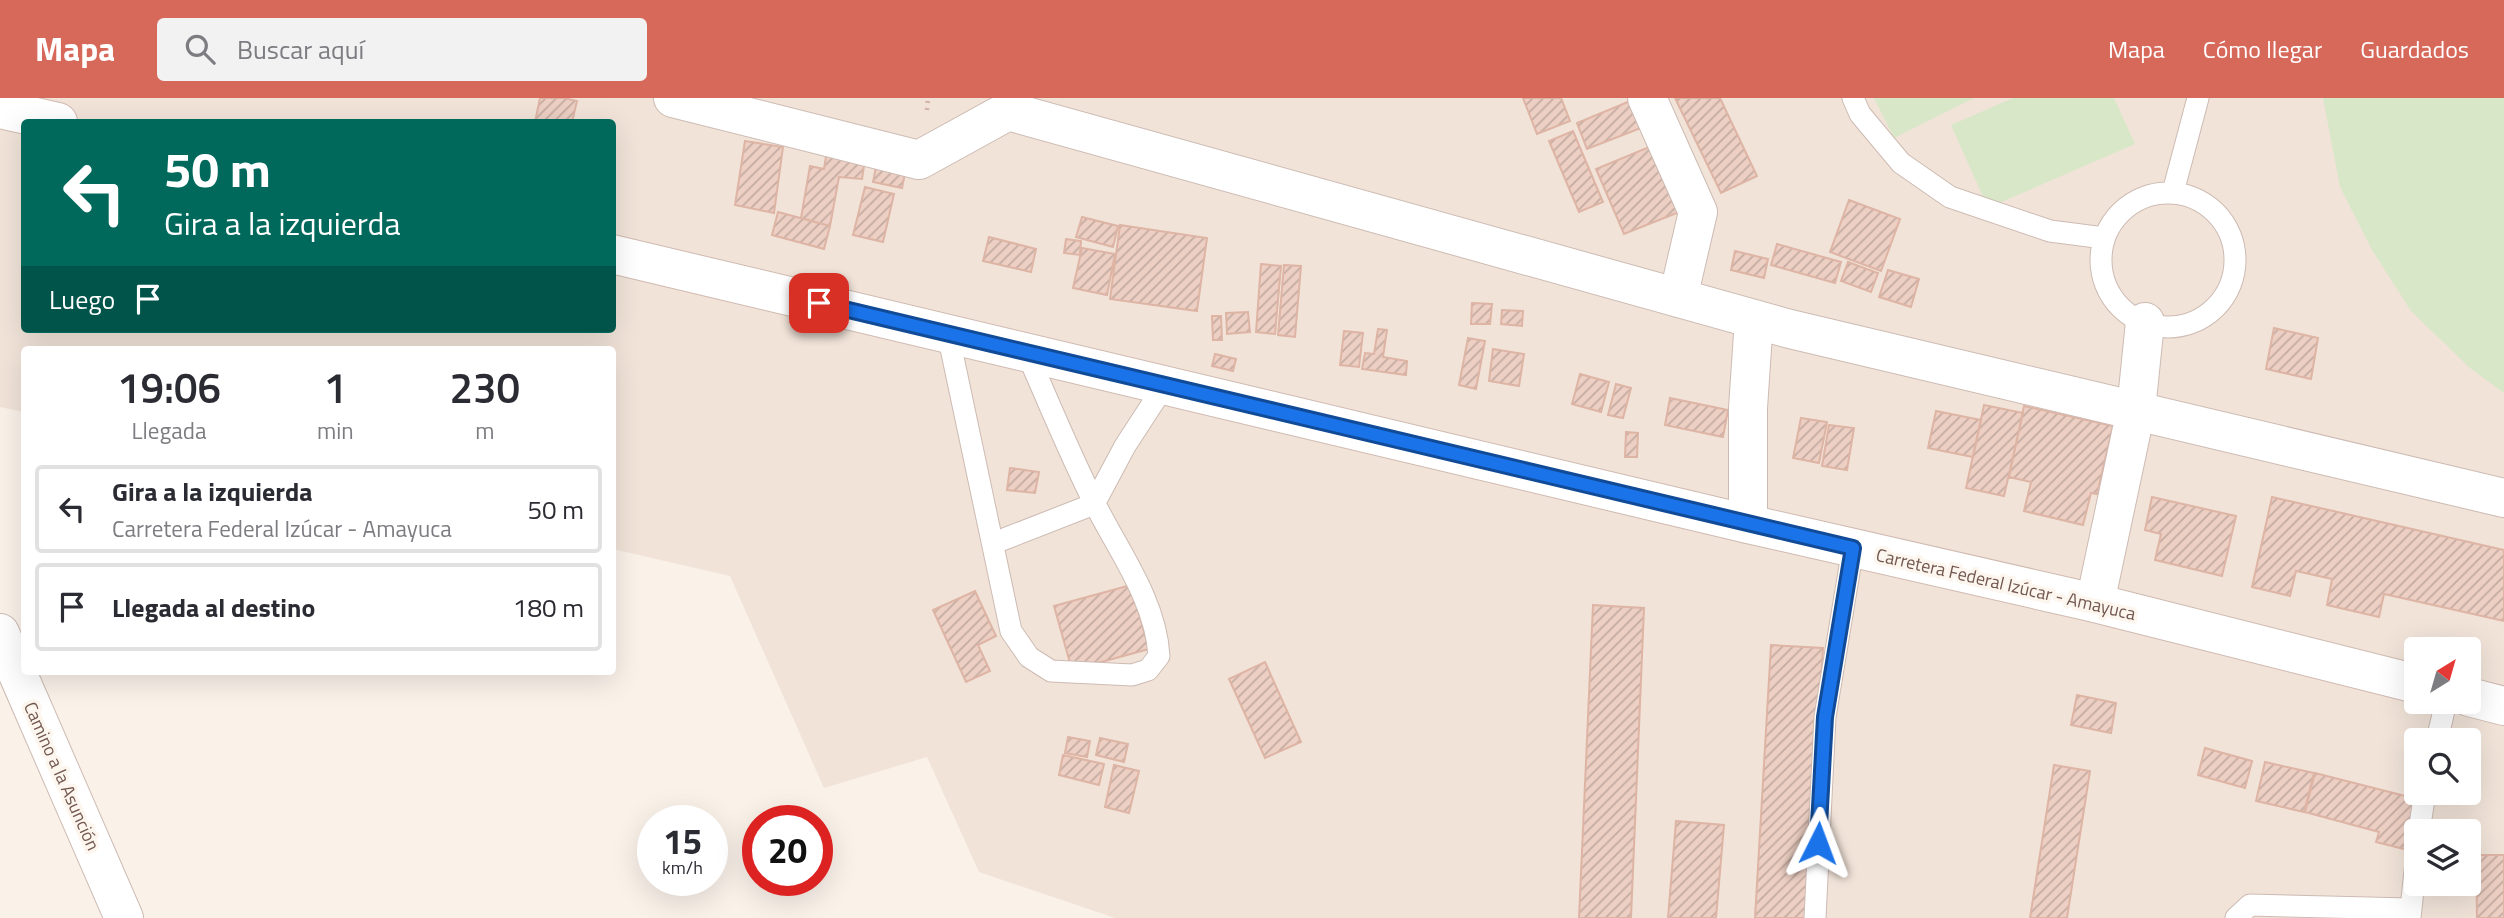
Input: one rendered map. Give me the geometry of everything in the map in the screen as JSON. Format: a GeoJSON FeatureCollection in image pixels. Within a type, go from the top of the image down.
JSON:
{"type":"FeatureCollection","features":[{"type":"Feature","properties":{"kind":"street"},"geometry":{"type":"LineString","coordinates":[[673,98],[919,160],[1008,111],[1755,319],[2504,498]]}},
{"type":"Feature","properties":{"kind":"street"},"geometry":{"type":"LineString","coordinates":[[1647,98],[1698,212],[1678,298]]}},
{"type":"Feature","properties":{"kind":"street"},"geometry":{"type":"LineString","coordinates":[[0,109],[45,119]]}},
{"type":"Feature","properties":{"kind":"street","name":"Carretera Federal Izúcar - Amayuca"},"geometry":{"type":"LineString","coordinates":[[616,255],[1748,524],[2095,603],[2404,681]]}},
{"type":"Feature","properties":{"kind":"street"},"geometry":{"type":"LineString","coordinates":[[1748,524],[1748,408],[1755,319]]}},
{"type":"Feature","properties":{"kind":"street"},"geometry":{"type":"LineString","coordinates":[[2095,603],[2136,410],[2145,323]]}},
{"type":"Feature","properties":{"kind":"street","name":"Camino a la Asunción"},"geometry":{"type":"LineString","coordinates":[[0,633],[124,918]]}},
{"type":"Feature","properties":{"kind":"street"},"geometry":{"type":"LineString","coordinates":[[2482,700],[2504,706]]}},
{"type":"Feature","properties":{"kind":"lane"},"geometry":{"type":"LineString","coordinates":[[1853,98],[1860,114],[1901,163],[1950,197],[2050,231],[2104,238]]}},
{"type":"Feature","properties":{"kind":"lane"},"geometry":{"type":"LineString","coordinates":[[2173,192],[2198,98]]}},
{"type":"Feature","properties":{"kind":"lane"},"geometry":{"type":"LineString","coordinates":[[2173,192],[2195,198],[2214,211],[2227,228],[2235,249],[2235,271],[2227,292],[2214,310],[2195,322],[2174,327],[2151,326],[2131,317],[2115,301],[2104,282],[2100,260],[2104,238],[2114,218],[2131,203],[2151,195],[2173,192]]}},
{"type":"Feature","properties":{"kind":"lane"},"geometry":{"type":"LineString","coordinates":[[948,334],[1012,631],[1029,657],[1051,671],[1132,674],[1148,670],[1159,656],[1158,639],[1141,592],[1094,504],[1027,353]]}},
{"type":"Feature","properties":{"kind":"lane"},"geometry":{"type":"LineString","coordinates":[[994,543],[1094,504],[1125,446],[1164,386]]}},
{"type":"Feature","properties":{"kind":"lane"},"geometry":{"type":"LineString","coordinates":[[1815,918],[1825,717],[1853,548]]}},
{"type":"Feature","properties":{"kind":"lane"},"geometry":{"type":"LineString","coordinates":[[2236,918],[2250,905],[2410,914],[2412,896]]}},
{"type":"Feature","properties":{"kind":"shaded area"},"geometry":{"type":"Polygon","coordinates":[[[0,98],[2504,98],[2504,918],[1115,918],[979,872],[927,757],[824,788],[730,576],[616,550],[616,346],[21,346],[21,411],[0,407],[0,98]]]}},
{"type":"Feature","properties":{"kind":"green space"},"geometry":{"type":"Polygon","coordinates":[[[1874,98],[1974,98],[1894,138],[1874,98]]]}},
{"type":"Feature","properties":{"kind":"green space"},"geometry":{"type":"Polygon","coordinates":[[[2013,98],[2114,98],[2135,144],[1988,208],[1951,125],[2013,98]]]}},
{"type":"Feature","properties":{"kind":"green space"},"geometry":{"type":"Polygon","coordinates":[[[2323,98],[2504,98],[2504,393],[2470,368],[2411,311],[2372,250],[2340,187],[2323,98]]]}},
{"type":"Feature","properties":{"kind":"building"},"geometry":{"type":"Polygon","coordinates":[[[540,98],[577,101],[573,119],[536,119],[540,98]]]}},
{"type":"Feature","properties":{"kind":"building"},"geometry":{"type":"Polygon","coordinates":[[[1523,98],[1561,98],[1570,121],[1537,134],[1523,98]]]}},
{"type":"Feature","properties":{"kind":"building"},"geometry":{"type":"Polygon","coordinates":[[[1675,98],[1720,98],[1757,176],[1721,193],[1675,98]]]}},
{"type":"Feature","properties":{"kind":"building"},"geometry":{"type":"Polygon","coordinates":[[[1630,101],[1641,128],[1587,149],[1577,123],[1630,101]]]}},
{"type":"Feature","properties":{"kind":"building"},"geometry":{"type":"Polygon","coordinates":[[[1573,131],[1603,202],[1579,212],[1549,141],[1573,131]]]}},
{"type":"Feature","properties":{"kind":"building"},"geometry":{"type":"Polygon","coordinates":[[[745,141],[783,147],[774,213],[735,205],[745,141]]]}},
{"type":"Feature","properties":{"kind":"building"},"geometry":{"type":"Polygon","coordinates":[[[828,144],[866,153],[862,179],[839,177],[830,226],[801,218],[810,166],[824,169],[828,144]]]}},
{"type":"Feature","properties":{"kind":"building"},"geometry":{"type":"Polygon","coordinates":[[[1654,145],[1682,211],[1624,234],[1596,169],[1654,145]]]}},
{"type":"Feature","properties":{"kind":"building"},"geometry":{"type":"Polygon","coordinates":[[[879,152],[908,158],[902,188],[873,182],[879,152]]]}},
{"type":"Feature","properties":{"kind":"building"},"geometry":{"type":"Polygon","coordinates":[[[865,187],[894,194],[883,242],[853,235],[865,187]]]}},
{"type":"Feature","properties":{"kind":"building"},"geometry":{"type":"Polygon","coordinates":[[[1849,200],[1900,219],[1881,271],[1830,252],[1849,200]]]}},
{"type":"Feature","properties":{"kind":"building"},"geometry":{"type":"Polygon","coordinates":[[[778,212],[830,226],[824,249],[772,235],[778,212]]]}},
{"type":"Feature","properties":{"kind":"building"},"geometry":{"type":"Polygon","coordinates":[[[1082,217],[1118,226],[1113,247],[1076,237],[1082,217]]]}},
{"type":"Feature","properties":{"kind":"building"},"geometry":{"type":"Polygon","coordinates":[[[1120,225],[1207,238],[1197,311],[1110,299],[1120,225]]]}},
{"type":"Feature","properties":{"kind":"building"},"geometry":{"type":"Polygon","coordinates":[[[989,237],[1036,249],[1031,272],[983,261],[989,237]]]}},
{"type":"Feature","properties":{"kind":"building"},"geometry":{"type":"Polygon","coordinates":[[[1066,239],[1081,241],[1080,255],[1064,253],[1066,239]]]}},
{"type":"Feature","properties":{"kind":"building"},"geometry":{"type":"Polygon","coordinates":[[[1777,244],[1841,262],[1835,283],[1771,265],[1777,244]]]}},
{"type":"Feature","properties":{"kind":"building"},"geometry":{"type":"Polygon","coordinates":[[[1082,248],[1115,254],[1107,295],[1073,288],[1082,248]]]}},
{"type":"Feature","properties":{"kind":"building"},"geometry":{"type":"Polygon","coordinates":[[[1735,251],[1768,259],[1764,278],[1731,270],[1735,251]]]}},
{"type":"Feature","properties":{"kind":"building"},"geometry":{"type":"Polygon","coordinates":[[[1848,262],[1878,273],[1871,292],[1841,281],[1848,262]]]}},
{"type":"Feature","properties":{"kind":"building"},"geometry":{"type":"Polygon","coordinates":[[[1261,264],[1281,266],[1275,334],[1256,332],[1261,264]]]}},
{"type":"Feature","properties":{"kind":"building"},"geometry":{"type":"Polygon","coordinates":[[[1284,265],[1301,266],[1295,337],[1278,335],[1284,265]]]}},
{"type":"Feature","properties":{"kind":"building"},"geometry":{"type":"Polygon","coordinates":[[[1888,270],[1919,279],[1911,307],[1879,297],[1888,270]]]}},
{"type":"Feature","properties":{"kind":"building"},"geometry":{"type":"Polygon","coordinates":[[[1472,303],[1492,304],[1490,324],[1471,324],[1472,303]]]}},
{"type":"Feature","properties":{"kind":"building"},"geometry":{"type":"Polygon","coordinates":[[[1502,310],[1523,311],[1522,326],[1501,324],[1502,310]]]}},
{"type":"Feature","properties":{"kind":"building"},"geometry":{"type":"Polygon","coordinates":[[[1248,312],[1250,332],[1227,334],[1226,313],[1248,312]]]}},
{"type":"Feature","properties":{"kind":"building"},"geometry":{"type":"Polygon","coordinates":[[[1212,316],[1221,316],[1222,340],[1213,340],[1212,316]]]}},
{"type":"Feature","properties":{"kind":"building"},"geometry":{"type":"Polygon","coordinates":[[[2274,328],[2318,338],[2311,379],[2266,369],[2274,328]]]}},
{"type":"Feature","properties":{"kind":"building"},"geometry":{"type":"Polygon","coordinates":[[[1378,329],[1387,330],[1383,357],[1407,361],[1406,375],[1362,369],[1365,353],[1374,354],[1378,329]]]}},
{"type":"Feature","properties":{"kind":"building"},"geometry":{"type":"Polygon","coordinates":[[[1344,331],[1363,333],[1359,367],[1340,365],[1344,331]]]}},
{"type":"Feature","properties":{"kind":"building"},"geometry":{"type":"Polygon","coordinates":[[[1468,338],[1485,341],[1476,389],[1459,385],[1468,338]]]}},
{"type":"Feature","properties":{"kind":"building"},"geometry":{"type":"Polygon","coordinates":[[[1493,349],[1524,354],[1519,386],[1489,381],[1493,349]]]}},
{"type":"Feature","properties":{"kind":"building"},"geometry":{"type":"Polygon","coordinates":[[[1215,354],[1236,359],[1233,371],[1212,366],[1215,354]]]}},
{"type":"Feature","properties":{"kind":"building"},"geometry":{"type":"Polygon","coordinates":[[[1580,374],[1609,382],[1601,412],[1572,404],[1580,374]]]}},
{"type":"Feature","properties":{"kind":"building"},"geometry":{"type":"Polygon","coordinates":[[[1616,384],[1631,388],[1623,418],[1608,415],[1616,384]]]}},
{"type":"Feature","properties":{"kind":"building"},"geometry":{"type":"Polygon","coordinates":[[[1670,398],[1728,410],[1723,437],[1665,425],[1670,398]]]}},
{"type":"Feature","properties":{"kind":"building"},"geometry":{"type":"Polygon","coordinates":[[[1984,405],[2023,413],[2004,496],[1966,488],[1984,405]]]}},
{"type":"Feature","properties":{"kind":"building"},"geometry":{"type":"Polygon","coordinates":[[[2024,406],[2113,426],[2097,494],[2091,493],[2083,525],[2024,511],[2031,482],[2009,477],[2024,406]]]}},
{"type":"Feature","properties":{"kind":"building"},"geometry":{"type":"Polygon","coordinates":[[[1936,411],[1981,420],[1973,457],[1928,448],[1936,411]]]}},
{"type":"Feature","properties":{"kind":"building"},"geometry":{"type":"Polygon","coordinates":[[[1801,418],[1827,422],[1819,463],[1793,458],[1801,418]]]}},
{"type":"Feature","properties":{"kind":"building"},"geometry":{"type":"Polygon","coordinates":[[[1829,425],[1854,428],[1847,470],[1822,466],[1829,425]]]}},
{"type":"Feature","properties":{"kind":"building"},"geometry":{"type":"Polygon","coordinates":[[[1626,432],[1638,433],[1637,457],[1625,457],[1626,432]]]}},
{"type":"Feature","properties":{"kind":"building"},"geometry":{"type":"Polygon","coordinates":[[[1010,468],[1039,472],[1035,493],[1007,490],[1010,468]]]}},
{"type":"Feature","properties":{"kind":"building"},"geometry":{"type":"Polygon","coordinates":[[[2152,497],[2236,516],[2222,576],[2155,560],[2161,534],[2145,530],[2152,497]]]}},
{"type":"Feature","properties":{"kind":"building"},"geometry":{"type":"Polygon","coordinates":[[[2272,497],[2504,550],[2504,621],[2384,594],[2379,617],[2327,605],[2332,579],[2296,571],[2290,596],[2252,587],[2272,497]]]}},
{"type":"Feature","properties":{"kind":"building"},"geometry":{"type":"Polygon","coordinates":[[[1131,585],[1149,649],[1072,670],[1054,606],[1131,585]]]}},
{"type":"Feature","properties":{"kind":"building"},"geometry":{"type":"Polygon","coordinates":[[[975,591],[996,636],[978,645],[990,671],[966,682],[933,610],[975,591]]]}},
{"type":"Feature","properties":{"kind":"building"},"geometry":{"type":"Polygon","coordinates":[[[1593,605],[1644,608],[1631,918],[1579,918],[1593,605]]]}},
{"type":"Feature","properties":{"kind":"building"},"geometry":{"type":"Polygon","coordinates":[[[1771,645],[1823,648],[1807,918],[1755,918],[1771,645]]]}},
{"type":"Feature","properties":{"kind":"building"},"geometry":{"type":"Polygon","coordinates":[[[1265,662],[1301,742],[1265,758],[1229,679],[1265,662]]]}},
{"type":"Feature","properties":{"kind":"building"},"geometry":{"type":"Polygon","coordinates":[[[2077,695],[2116,703],[2111,733],[2071,725],[2077,695]]]}},
{"type":"Feature","properties":{"kind":"building"},"geometry":{"type":"Polygon","coordinates":[[[1068,737],[1090,741],[1087,757],[1065,753],[1068,737]]]}},
{"type":"Feature","properties":{"kind":"building"},"geometry":{"type":"Polygon","coordinates":[[[1100,738],[1128,744],[1124,762],[1096,755],[1100,738]]]}},
{"type":"Feature","properties":{"kind":"building"},"geometry":{"type":"Polygon","coordinates":[[[2205,748],[2252,761],[2245,788],[2198,775],[2205,748]]]}},
{"type":"Feature","properties":{"kind":"building"},"geometry":{"type":"Polygon","coordinates":[[[1063,755],[1104,764],[1099,785],[1059,775],[1063,755]]]}},
{"type":"Feature","properties":{"kind":"building"},"geometry":{"type":"Polygon","coordinates":[[[2265,762],[2314,773],[2304,812],[2256,801],[2265,762]]]}},
{"type":"Feature","properties":{"kind":"building"},"geometry":{"type":"Polygon","coordinates":[[[1114,765],[1139,771],[1129,813],[1105,807],[1114,765]]]}},
{"type":"Feature","properties":{"kind":"building"},"geometry":{"type":"Polygon","coordinates":[[[2054,765],[2090,771],[2067,918],[2030,918],[2054,765]]]}},
{"type":"Feature","properties":{"kind":"building"},"geometry":{"type":"Polygon","coordinates":[[[2315,773],[2404,796],[2404,805],[2415,805],[2412,819],[2404,819],[2404,849],[2376,842],[2379,832],[2305,812],[2315,773]]]}},
{"type":"Feature","properties":{"kind":"building"},"geometry":{"type":"Polygon","coordinates":[[[1676,821],[1724,825],[1716,918],[1668,918],[1676,821]]]}},
{"type":"Feature","properties":{"kind":"building"},"geometry":{"type":"Polygon","coordinates":[[[2481,855],[2504,855],[2504,918],[2477,918],[2477,896],[2481,896],[2481,855]]]}},
{"type":"Feature","properties":{"kind":"route"},"geometry":{"type":"LineString","coordinates":[[819,303],[1853,548],[1825,717],[1818,843]]}}]}
